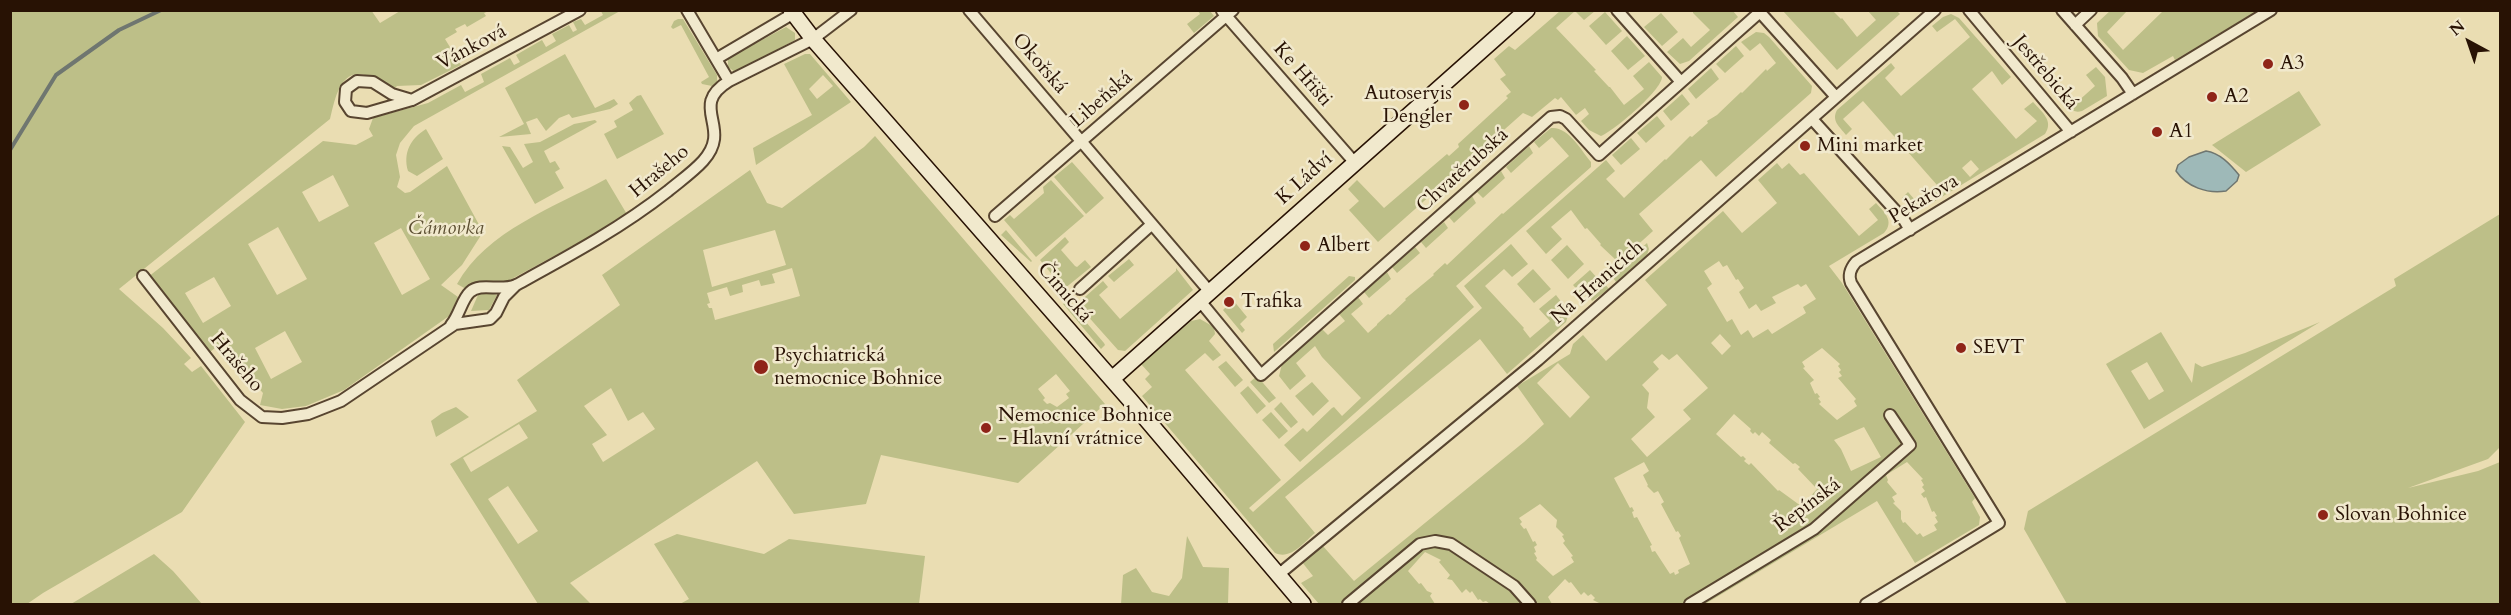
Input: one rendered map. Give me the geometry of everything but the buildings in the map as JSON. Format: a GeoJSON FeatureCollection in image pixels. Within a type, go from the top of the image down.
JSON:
{"type":"FeatureCollection","features":[{"type":"Feature","properties":{"kind":"street","name":"Vánková"},"geometry":{"type":"LineString","coordinates":[[412,100],[392,94],[373,82],[357,81],[346,89],[345,102],[351,111],[368,113],[412,100],[580,10]]}},
{"type":"Feature","properties":{"kind":"street"},"geometry":{"type":"LineString","coordinates":[[687,10],[729,81],[813,39],[851,10]]}},
{"type":"Feature","properties":{"kind":"street","name":"Okořská"},"geometry":{"type":"LineString","coordinates":[[969,10],[1082,141],[1151,225],[1205,296]]}},
{"type":"Feature","properties":{"kind":"street"},"geometry":{"type":"LineString","coordinates":[[1617,10],[1681,82]]}},
{"type":"Feature","properties":{"kind":"street","name":"Na Hranicích"},"geometry":{"type":"LineString","coordinates":[[1278,575],[1538,360],[1935,10]]}},
{"type":"Feature","properties":{"kind":"street","name":"Jestřebická"},"geometry":{"type":"LineString","coordinates":[[1969,10],[2071,132]]}},
{"type":"Feature","properties":{"kind":"street"},"geometry":{"type":"LineString","coordinates":[[2062,10],[2122,78],[2133,94]]}},
{"type":"Feature","properties":{"kind":"street"},"geometry":{"type":"LineString","coordinates":[[2075,25],[2091,10]]}},
{"type":"Feature","properties":{"kind":"street","name":"Pekařova"},"geometry":{"type":"LineString","coordinates":[[1866,604],[1999,523],[1850,279],[1849,274],[1856,262],[2271,10]]}},
{"type":"Feature","properties":{"kind":"street"},"geometry":{"type":"LineString","coordinates":[[1759,11],[1836,97]]}},
{"type":"Feature","properties":{"kind":"street","name":"Chvatěrubská"},"geometry":{"type":"LineString","coordinates":[[1205,296],[1261,375],[1551,117],[1560,116],[1566,119],[1599,156],[1759,11]]}},
{"type":"Feature","properties":{"kind":"street"},"geometry":{"type":"LineString","coordinates":[[716,59],[793,12]]}},
{"type":"Feature","properties":{"kind":"street","name":"Čimická"},"geometry":{"type":"LineString","coordinates":[[793,12],[813,39],[1112,379],[1302,604]]}},
{"type":"Feature","properties":{"kind":"street","name":"Libeňská"},"geometry":{"type":"LineString","coordinates":[[995,216],[1227,12]]}},
{"type":"Feature","properties":{"kind":"street","name":"Ke Hřišti"},"geometry":{"type":"LineString","coordinates":[[1227,12],[1355,163]]}},
{"type":"Feature","properties":{"kind":"street","name":"K Ládví"},"geometry":{"type":"LineString","coordinates":[[1112,379],[1355,163],[1519,13]]}},
{"type":"Feature","properties":{"kind":"street","name":"Hrašeho"},"geometry":{"type":"LineString","coordinates":[[450,327],[460,313],[466,297],[475,289],[485,287],[502,290],[516,285],[611,232],[642,212],[702,162],[714,140],[714,124],[709,104],[713,92],[729,81]]}},
{"type":"Feature","properties":{"kind":"street"},"geometry":{"type":"LineString","coordinates":[[1812,119],[1910,230]]}},
{"type":"Feature","properties":{"kind":"street"},"geometry":{"type":"LineString","coordinates":[[1080,289],[1151,225]]}},
{"type":"Feature","properties":{"kind":"street","name":"Hrašeho"},"geometry":{"type":"LineString","coordinates":[[143,276],[240,400],[262,417],[302,415],[341,401],[450,327],[461,322],[490,320],[496,314],[504,297],[516,285]]}},
{"type":"Feature","properties":{"kind":"street","name":"Řepínská"},"geometry":{"type":"LineString","coordinates":[[1690,604],[1814,529],[1910,446],[1890,416]]}},
{"type":"Feature","properties":{"kind":"street"},"geometry":{"type":"LineString","coordinates":[[1348,604],[1420,544],[1436,541],[1451,544],[1514,586],[1530,604]]}},
{"type":"Feature","properties":{"kind":"green space"},"geometry":{"type":"Polygon","coordinates":[[[371,10],[380,23],[400,11],[489,11],[484,13],[486,16],[467,27],[465,24],[455,29],[457,32],[445,39],[461,65],[421,85],[395,88],[363,74],[352,75],[346,79],[335,98],[330,119],[119,289],[163,328],[191,358],[184,364],[192,372],[201,366],[245,422],[182,512],[27,604],[10,604],[10,11],[371,10]]]}},
{"type":"Feature","properties":{"kind":"green space"},"geometry":{"type":"Polygon","coordinates":[[[2111,10],[2127,11],[2107,32],[2123,50],[2163,11],[2257,11],[2175,60],[2173,56],[2143,73],[2129,70],[2098,36],[2097,23],[2111,10]]]}},
{"type":"Feature","properties":{"kind":"green space","name":"Čámovka"},"geometry":{"type":"Polygon","coordinates":[[[601,11],[620,11],[414,126],[400,143],[396,155],[400,177],[397,187],[405,193],[410,192],[447,166],[483,232],[462,265],[441,285],[458,297],[449,316],[344,390],[306,406],[282,409],[260,405],[263,393],[219,345],[206,355],[148,277],[323,141],[356,145],[373,136],[369,129],[373,118],[428,103],[461,85],[465,92],[484,82],[481,74],[510,58],[514,65],[520,62],[516,55],[542,40],[546,47],[556,41],[552,34],[569,25],[573,32],[577,30],[573,22],[581,19],[585,25],[603,15],[601,11]],[[333,175],[302,192],[319,222],[349,206],[333,175]],[[278,227],[248,244],[277,295],[307,279],[278,227]],[[401,228],[374,243],[402,295],[430,279],[401,228]],[[214,277],[185,293],[203,323],[231,306],[214,277]],[[285,331],[255,348],[271,379],[302,362],[285,331]]]}},
{"type":"Feature","properties":{"kind":"green space"},"geometry":{"type":"Polygon","coordinates":[[[1198,11],[1210,11],[1214,16],[1194,33],[1187,24],[1200,14],[1198,11]]]}},
{"type":"Feature","properties":{"kind":"green space"},"geometry":{"type":"Polygon","coordinates":[[[1560,11],[1575,11],[1556,28],[1596,70],[1594,71],[1624,105],[1644,89],[1633,76],[1649,62],[1662,77],[1654,91],[1626,119],[1601,136],[1589,130],[1581,121],[1589,114],[1585,108],[1576,115],[1561,97],[1558,100],[1555,98],[1532,117],[1523,113],[1378,242],[1349,210],[1359,201],[1348,189],[1357,180],[1384,208],[1447,154],[1449,156],[1459,147],[1458,144],[1508,98],[1506,96],[1511,92],[1500,79],[1506,75],[1494,59],[1509,46],[1515,50],[1560,11]]]}},
{"type":"Feature","properties":{"kind":"green space"},"geometry":{"type":"Polygon","coordinates":[[[1575,11],[1595,11],[1584,20],[1575,11]]]}},
{"type":"Feature","properties":{"kind":"green space"},"geometry":{"type":"Polygon","coordinates":[[[1693,11],[1733,11],[1738,17],[1689,61],[1680,64],[1667,52],[1683,38],[1691,47],[1710,30],[1693,11]]]}},
{"type":"Feature","properties":{"kind":"green space"},"geometry":{"type":"Polygon","coordinates":[[[1783,11],[1833,11],[1842,18],[1857,37],[1876,20],[1868,11],[1897,11],[1900,14],[1837,70],[1783,11]]]}},
{"type":"Feature","properties":{"kind":"green space"},"geometry":{"type":"Polygon","coordinates":[[[1605,12],[1622,31],[1606,45],[1589,26],[1605,12]]]}},
{"type":"Feature","properties":{"kind":"green space"},"geometry":{"type":"Polygon","coordinates":[[[1661,13],[1678,32],[1662,46],[1644,27],[1661,13]]]}},
{"type":"Feature","properties":{"kind":"green space"},"geometry":{"type":"Polygon","coordinates":[[[1951,14],[1959,18],[2011,77],[2002,85],[1992,71],[1972,89],[2016,139],[2037,121],[2024,109],[2033,102],[2046,117],[2048,125],[2045,134],[1917,212],[1902,198],[1908,192],[1922,208],[1929,202],[1925,196],[1937,185],[1863,101],[1843,119],[1852,129],[1846,135],[1837,124],[1835,114],[1891,63],[1895,68],[1885,78],[1901,96],[1970,37],[1955,19],[1937,32],[1932,26],[1951,14]],[[1971,160],[1962,168],[1970,177],[1979,169],[1971,160]]]}},
{"type":"Feature","properties":{"kind":"green space"},"geometry":{"type":"Polygon","coordinates":[[[678,19],[683,19],[717,75],[717,82],[712,86],[702,84],[701,82],[709,77],[681,25],[673,29],[671,27],[678,19]]]}},
{"type":"Feature","properties":{"kind":"green space"},"geometry":{"type":"Polygon","coordinates":[[[786,27],[795,33],[795,40],[738,71],[735,72],[728,67],[728,58],[786,27]]]}},
{"type":"Feature","properties":{"kind":"green space"},"geometry":{"type":"Polygon","coordinates":[[[1756,32],[1764,33],[1769,37],[1812,86],[1811,93],[1716,177],[1701,160],[1639,214],[1653,231],[1582,295],[1573,285],[1590,270],[1598,279],[1617,261],[1600,245],[1587,228],[1585,229],[1571,210],[1551,227],[1562,239],[1546,254],[1526,231],[1606,160],[1615,171],[1606,179],[1624,198],[1690,136],[1692,137],[1766,69],[1767,71],[1776,63],[1760,43],[1750,51],[1741,42],[1756,32]]]}},
{"type":"Feature","properties":{"kind":"green space"},"geometry":{"type":"Polygon","coordinates":[[[1627,36],[1645,56],[1628,70],[1611,51],[1627,36]]]}},
{"type":"Feature","properties":{"kind":"green space"},"geometry":{"type":"Polygon","coordinates":[[[1736,46],[1744,56],[1725,73],[1716,64],[1736,46]]]}},
{"type":"Feature","properties":{"kind":"green space"},"geometry":{"type":"Polygon","coordinates":[[[565,54],[595,108],[614,99],[618,104],[610,109],[572,118],[569,114],[559,118],[546,131],[537,118],[526,122],[531,134],[499,137],[524,124],[505,88],[565,54]]]}},
{"type":"Feature","properties":{"kind":"green space"},"geometry":{"type":"Polygon","coordinates":[[[810,54],[851,102],[756,165],[753,148],[812,115],[784,64],[810,54]],[[823,75],[809,89],[817,99],[833,86],[823,75]]]}},
{"type":"Feature","properties":{"kind":"green space"},"geometry":{"type":"Polygon","coordinates":[[[2096,67],[2105,77],[2107,96],[2082,111],[2072,110],[2060,98],[2067,92],[2076,103],[2095,86],[2086,75],[2096,67]]]}},
{"type":"Feature","properties":{"kind":"green space"},"geometry":{"type":"Polygon","coordinates":[[[1711,68],[1719,79],[1696,99],[1688,89],[1711,68]]]}},
{"type":"Feature","properties":{"kind":"green space"},"geometry":{"type":"Polygon","coordinates":[[[2299,91],[2321,125],[2246,172],[2212,145],[2299,91]]]}},
{"type":"Feature","properties":{"kind":"green space"},"geometry":{"type":"Polygon","coordinates":[[[1682,94],[1690,104],[1671,121],[1663,111],[1682,94]]]}},
{"type":"Feature","properties":{"kind":"green space"},"geometry":{"type":"Polygon","coordinates":[[[641,95],[664,134],[617,159],[604,134],[617,127],[614,121],[633,110],[629,103],[641,95]]]}},
{"type":"Feature","properties":{"kind":"green space"},"geometry":{"type":"Polygon","coordinates":[[[1657,116],[1665,126],[1646,143],[1637,133],[1657,116]]]}},
{"type":"Feature","properties":{"kind":"green space"},"geometry":{"type":"Polygon","coordinates":[[[595,120],[597,122],[544,151],[550,163],[555,161],[560,169],[555,172],[564,188],[535,204],[502,146],[510,147],[523,168],[533,162],[524,144],[540,142],[574,124],[595,120]]]}},
{"type":"Feature","properties":{"kind":"green space"},"geometry":{"type":"Polygon","coordinates":[[[1551,128],[1557,128],[1568,135],[1591,162],[1591,167],[1456,286],[1474,307],[1300,462],[1284,445],[1303,428],[1307,432],[1332,408],[1334,407],[1342,416],[1361,398],[1322,357],[1315,346],[1296,363],[1306,376],[1290,390],[1279,376],[1282,364],[1322,329],[1328,335],[1345,321],[1339,314],[1358,297],[1363,304],[1351,314],[1368,333],[1445,263],[1447,265],[1502,213],[1569,156],[1552,137],[1539,148],[1534,142],[1551,128]]]}},
{"type":"Feature","properties":{"kind":"green space"},"geometry":{"type":"Polygon","coordinates":[[[426,129],[443,159],[417,176],[408,171],[407,152],[416,137],[426,129]]]}},
{"type":"Feature","properties":{"kind":"green space"},"geometry":{"type":"Polygon","coordinates":[[[875,136],[1105,404],[1018,483],[881,455],[866,504],[794,514],[757,461],[570,583],[591,604],[538,604],[450,464],[537,411],[517,380],[620,305],[602,275],[750,170],[767,203],[782,208],[864,147],[875,136]],[[775,230],[703,250],[712,287],[786,265],[775,230]],[[792,268],[772,274],[775,283],[761,286],[759,280],[742,285],[743,292],[730,296],[727,287],[707,293],[710,303],[707,304],[709,308],[712,308],[715,320],[800,296],[792,268]],[[1056,374],[1038,389],[1045,398],[1043,400],[1047,404],[1050,403],[1057,407],[1069,398],[1066,394],[1070,391],[1056,374]],[[611,388],[584,406],[607,435],[592,444],[603,462],[655,429],[643,412],[628,421],[611,388]],[[519,424],[463,458],[471,472],[528,438],[519,424]],[[508,486],[488,499],[518,544],[538,531],[508,486]]]}},
{"type":"Feature","properties":{"kind":"green space"},"geometry":{"type":"Polygon","coordinates":[[[1631,138],[1640,149],[1621,165],[1612,155],[1631,138]]]}},
{"type":"Feature","properties":{"kind":"green space"},"geometry":{"type":"Polygon","coordinates":[[[1529,146],[1533,153],[1511,173],[1506,167],[1529,146]]]}},
{"type":"Feature","properties":{"kind":"green space"},"geometry":{"type":"Polygon","coordinates":[[[1072,162],[1104,198],[1086,214],[1054,177],[1072,162]]]}},
{"type":"Feature","properties":{"kind":"green space"},"geometry":{"type":"Polygon","coordinates":[[[1777,163],[1782,169],[1789,163],[1800,175],[1804,173],[1859,236],[1878,220],[1869,209],[1876,203],[1885,213],[1889,225],[1884,233],[1829,266],[1842,283],[1975,498],[1972,502],[1980,517],[1979,525],[1915,563],[1877,501],[1705,604],[1601,604],[1593,600],[1595,598],[1591,594],[1588,596],[1584,592],[1581,595],[1571,582],[1565,579],[1548,597],[1552,604],[1490,604],[1478,600],[1472,591],[1470,593],[1466,589],[1462,593],[1452,580],[1447,579],[1450,575],[1439,562],[1441,560],[1425,552],[1408,571],[1419,584],[1421,583],[1427,591],[1432,593],[1430,596],[1435,604],[1319,604],[1301,583],[1313,576],[1302,562],[1322,545],[1354,581],[1524,442],[1544,424],[1517,386],[1570,354],[1573,344],[1583,335],[1606,361],[1667,305],[1645,280],[1723,211],[1742,233],[1777,203],[1758,180],[1777,163]],[[1719,261],[1704,271],[1712,284],[1707,288],[1727,322],[1732,319],[1741,335],[1748,330],[1753,338],[1768,329],[1772,334],[1806,313],[1803,307],[1816,299],[1806,284],[1801,287],[1798,284],[1772,297],[1776,303],[1761,311],[1756,304],[1749,309],[1739,292],[1744,288],[1727,265],[1723,267],[1719,261]],[[1720,334],[1711,343],[1722,355],[1731,346],[1720,334]],[[1822,348],[1802,362],[1805,367],[1803,368],[1814,380],[1810,383],[1815,394],[1817,393],[1820,397],[1818,398],[1821,402],[1819,404],[1837,420],[1857,406],[1854,401],[1856,399],[1838,378],[1842,376],[1838,366],[1840,364],[1822,348]],[[1662,354],[1653,362],[1659,369],[1642,385],[1649,393],[1647,408],[1655,417],[1631,439],[1647,457],[1691,419],[1683,410],[1708,388],[1677,354],[1669,360],[1662,354]],[[1558,363],[1537,383],[1570,418],[1590,397],[1558,363]],[[1734,414],[1716,434],[1746,459],[1744,461],[1749,465],[1751,463],[1778,491],[1801,506],[1810,501],[1808,499],[1817,489],[1798,469],[1800,467],[1793,464],[1769,443],[1771,440],[1762,432],[1759,436],[1755,432],[1753,434],[1751,429],[1734,414]],[[1864,427],[1834,440],[1841,449],[1851,471],[1881,457],[1864,427]],[[1644,462],[1614,478],[1630,508],[1632,507],[1634,518],[1637,517],[1652,545],[1650,546],[1652,552],[1655,551],[1670,574],[1679,573],[1678,570],[1690,564],[1679,538],[1681,536],[1678,531],[1676,532],[1661,504],[1664,502],[1658,491],[1654,493],[1647,486],[1643,475],[1649,471],[1644,462]],[[1907,462],[1886,475],[1887,482],[1897,494],[1892,497],[1895,502],[1893,503],[1901,511],[1903,523],[1905,522],[1917,535],[1920,533],[1923,537],[1937,530],[1934,525],[1938,522],[1935,517],[1937,516],[1934,511],[1932,512],[1926,497],[1924,498],[1921,494],[1925,491],[1922,487],[1924,485],[1921,480],[1923,479],[1907,462]],[[1540,504],[1519,518],[1522,522],[1520,524],[1524,529],[1526,528],[1537,545],[1534,547],[1536,560],[1553,576],[1574,562],[1571,557],[1573,556],[1563,543],[1565,541],[1562,536],[1564,535],[1556,527],[1557,520],[1540,504]]]}},
{"type":"Feature","properties":{"kind":"green space"},"geometry":{"type":"Polygon","coordinates":[[[1501,171],[1505,178],[1483,198],[1477,192],[1501,171]]]}},
{"type":"Feature","properties":{"kind":"green space"},"geometry":{"type":"Polygon","coordinates":[[[606,179],[628,216],[506,282],[485,282],[466,289],[457,284],[485,249],[503,235],[523,222],[606,179]]]}},
{"type":"Feature","properties":{"kind":"green space"},"geometry":{"type":"Polygon","coordinates":[[[1051,180],[1084,216],[1036,257],[1004,220],[1010,215],[1014,219],[1044,193],[1043,187],[1051,180]]]}},
{"type":"Feature","properties":{"kind":"green space"},"geometry":{"type":"Polygon","coordinates":[[[1472,196],[1476,203],[1454,223],[1449,217],[1472,196]]]}},
{"type":"Feature","properties":{"kind":"green space"},"geometry":{"type":"Polygon","coordinates":[[[2500,214],[2500,447],[2488,459],[2408,488],[2478,471],[2500,462],[2500,604],[2067,604],[2024,529],[2028,511],[2396,286],[2394,279],[2500,214]]]}},
{"type":"Feature","properties":{"kind":"green space"},"geometry":{"type":"Polygon","coordinates":[[[1444,222],[1448,228],[1426,248],[1421,242],[1444,222]]]}},
{"type":"Feature","properties":{"kind":"green space"},"geometry":{"type":"Polygon","coordinates":[[[1006,230],[1032,261],[1031,262],[1001,235],[1006,230]]]}},
{"type":"Feature","properties":{"kind":"green space"},"geometry":{"type":"Polygon","coordinates":[[[1065,237],[1069,242],[1061,250],[1075,266],[1077,267],[1085,260],[1091,267],[1064,289],[1040,260],[1065,237]]]}},
{"type":"Feature","properties":{"kind":"green space"},"geometry":{"type":"Polygon","coordinates":[[[1647,243],[1649,249],[1647,255],[1616,282],[1611,275],[1647,243]]]}},
{"type":"Feature","properties":{"kind":"green space"},"geometry":{"type":"Polygon","coordinates":[[[1511,244],[1528,264],[1512,277],[1504,269],[1485,286],[1524,328],[1530,338],[1550,321],[1539,309],[1556,295],[1569,312],[1566,322],[1507,374],[1480,339],[1285,497],[1315,533],[1292,552],[1281,555],[1275,553],[1142,396],[1152,387],[1145,379],[1150,374],[1141,364],[1191,321],[1200,319],[1214,327],[1215,334],[1209,341],[1221,355],[1213,361],[1205,353],[1185,370],[1281,480],[1249,508],[1253,512],[1482,308],[1464,286],[1511,244]]]}},
{"type":"Feature","properties":{"kind":"green space"},"geometry":{"type":"Polygon","coordinates":[[[1567,245],[1584,264],[1568,279],[1551,260],[1567,245]]]}},
{"type":"Feature","properties":{"kind":"green space"},"geometry":{"type":"Polygon","coordinates":[[[1415,247],[1420,253],[1397,273],[1392,267],[1415,247]]]}},
{"type":"Feature","properties":{"kind":"green space"},"geometry":{"type":"Polygon","coordinates":[[[1129,259],[1134,265],[1114,282],[1108,276],[1129,259]]]}},
{"type":"Feature","properties":{"kind":"green space"},"geometry":{"type":"Polygon","coordinates":[[[1176,268],[1193,290],[1125,351],[1118,350],[1077,304],[1103,281],[1108,287],[1099,295],[1120,319],[1176,271],[1176,268]]]}},
{"type":"Feature","properties":{"kind":"green space"},"geometry":{"type":"Polygon","coordinates":[[[1533,269],[1551,289],[1534,303],[1517,284],[1533,269]]]}},
{"type":"Feature","properties":{"kind":"green space"},"geometry":{"type":"Polygon","coordinates":[[[1387,272],[1391,279],[1369,298],[1364,292],[1387,272]]]}},
{"type":"Feature","properties":{"kind":"green space"},"geometry":{"type":"Polygon","coordinates":[[[1349,276],[1355,277],[1355,280],[1274,352],[1273,344],[1349,276]]]}},
{"type":"Feature","properties":{"kind":"green space"},"geometry":{"type":"Polygon","coordinates":[[[1603,282],[1609,289],[1592,301],[1589,295],[1603,282]]]}},
{"type":"Feature","properties":{"kind":"green space"},"geometry":{"type":"Polygon","coordinates":[[[487,292],[497,295],[489,310],[471,311],[478,295],[487,292]]]}},
{"type":"Feature","properties":{"kind":"green space"},"geometry":{"type":"Polygon","coordinates":[[[1067,300],[1104,343],[1101,349],[1063,304],[1067,300]]]}},
{"type":"Feature","properties":{"kind":"green space"},"geometry":{"type":"Polygon","coordinates":[[[1233,300],[1247,317],[1240,324],[1245,330],[1242,333],[1223,310],[1233,300]]]}},
{"type":"Feature","properties":{"kind":"green space"},"geometry":{"type":"Polygon","coordinates":[[[2320,322],[2144,429],[2106,364],[2161,332],[2192,383],[2195,363],[2202,367],[2245,353],[2320,322]],[[2147,362],[2131,371],[2149,400],[2164,391],[2147,362]]]}},
{"type":"Feature","properties":{"kind":"green space"},"geometry":{"type":"Polygon","coordinates":[[[1226,361],[1243,380],[1235,387],[1218,367],[1226,361]]]}},
{"type":"Feature","properties":{"kind":"green space"},"geometry":{"type":"Polygon","coordinates":[[[1257,376],[1276,398],[1269,403],[1250,382],[1257,376]]]}},
{"type":"Feature","properties":{"kind":"green space"},"geometry":{"type":"Polygon","coordinates":[[[1312,382],[1329,401],[1313,416],[1295,396],[1312,382]]]}},
{"type":"Feature","properties":{"kind":"green space"},"geometry":{"type":"Polygon","coordinates":[[[1248,386],[1266,406],[1257,414],[1240,393],[1248,386]]]}},
{"type":"Feature","properties":{"kind":"green space"},"geometry":{"type":"Polygon","coordinates":[[[1281,402],[1298,422],[1291,428],[1274,409],[1281,402]]]}},
{"type":"Feature","properties":{"kind":"green space"},"geometry":{"type":"Polygon","coordinates":[[[456,407],[469,417],[436,437],[431,421],[456,407]]]}},
{"type":"Feature","properties":{"kind":"green space"},"geometry":{"type":"Polygon","coordinates":[[[1271,412],[1288,431],[1279,439],[1262,420],[1271,412]]]}},
{"type":"Feature","properties":{"kind":"green space"},"geometry":{"type":"Polygon","coordinates":[[[677,534],[764,554],[789,539],[925,556],[919,604],[680,604],[689,599],[654,544],[677,534]]]}},
{"type":"Feature","properties":{"kind":"green space"},"geometry":{"type":"Polygon","coordinates":[[[1187,536],[1203,567],[1229,568],[1228,604],[1121,604],[1123,575],[1136,568],[1152,592],[1169,596],[1182,578],[1187,536]]]}},
{"type":"Feature","properties":{"kind":"green space"},"geometry":{"type":"Polygon","coordinates":[[[154,554],[173,571],[202,604],[71,604],[154,554]]]}},
{"type":"Feature","properties":{"kind":"water"},"geometry":{"type":"Polygon","coordinates":[[[2206,151],[2220,157],[2239,175],[2237,181],[2226,191],[2198,188],[2176,171],[2178,165],[2189,157],[2206,151]]]}},
{"type":"Feature","properties":{"kind":"waterway"},"geometry":{"type":"LineString","coordinates":[[10,150],[56,75],[119,30],[161,10]]}},
{"type":"Feature","properties":{"kind":"place","name":"A3"},"geometry":{"type":"Point","coordinates":[2268,64]}},
{"type":"Feature","properties":{"kind":"place","name":"A2"},"geometry":{"type":"Point","coordinates":[2212,97]}},
{"type":"Feature","properties":{"kind":"place","name":"Autoservis Dengler"},"geometry":{"type":"Point","coordinates":[1464,105]}},
{"type":"Feature","properties":{"kind":"place","name":"A1"},"geometry":{"type":"Point","coordinates":[2157,132]}},
{"type":"Feature","properties":{"kind":"place","name":"Mini market"},"geometry":{"type":"Point","coordinates":[1805,146]}},
{"type":"Feature","properties":{"kind":"place","name":"Albert"},"geometry":{"type":"Point","coordinates":[1305,246]}},
{"type":"Feature","properties":{"kind":"place","name":"Trafika"},"geometry":{"type":"Point","coordinates":[1229,302]}},
{"type":"Feature","properties":{"kind":"place","name":"SEVT"},"geometry":{"type":"Point","coordinates":[1961,348]}},
{"type":"Feature","properties":{"kind":"place","name":"Psychiatrická nemocnice Bohnice"},"geometry":{"type":"Point","coordinates":[761,367]}},
{"type":"Feature","properties":{"kind":"place","name":"Nemocnice Bohnice - Hlavní vrátnice"},"geometry":{"type":"Point","coordinates":[986,428]}},
{"type":"Feature","properties":{"kind":"place","name":"Slovan Bohnice"},"geometry":{"type":"Point","coordinates":[2323,515]}}]}
